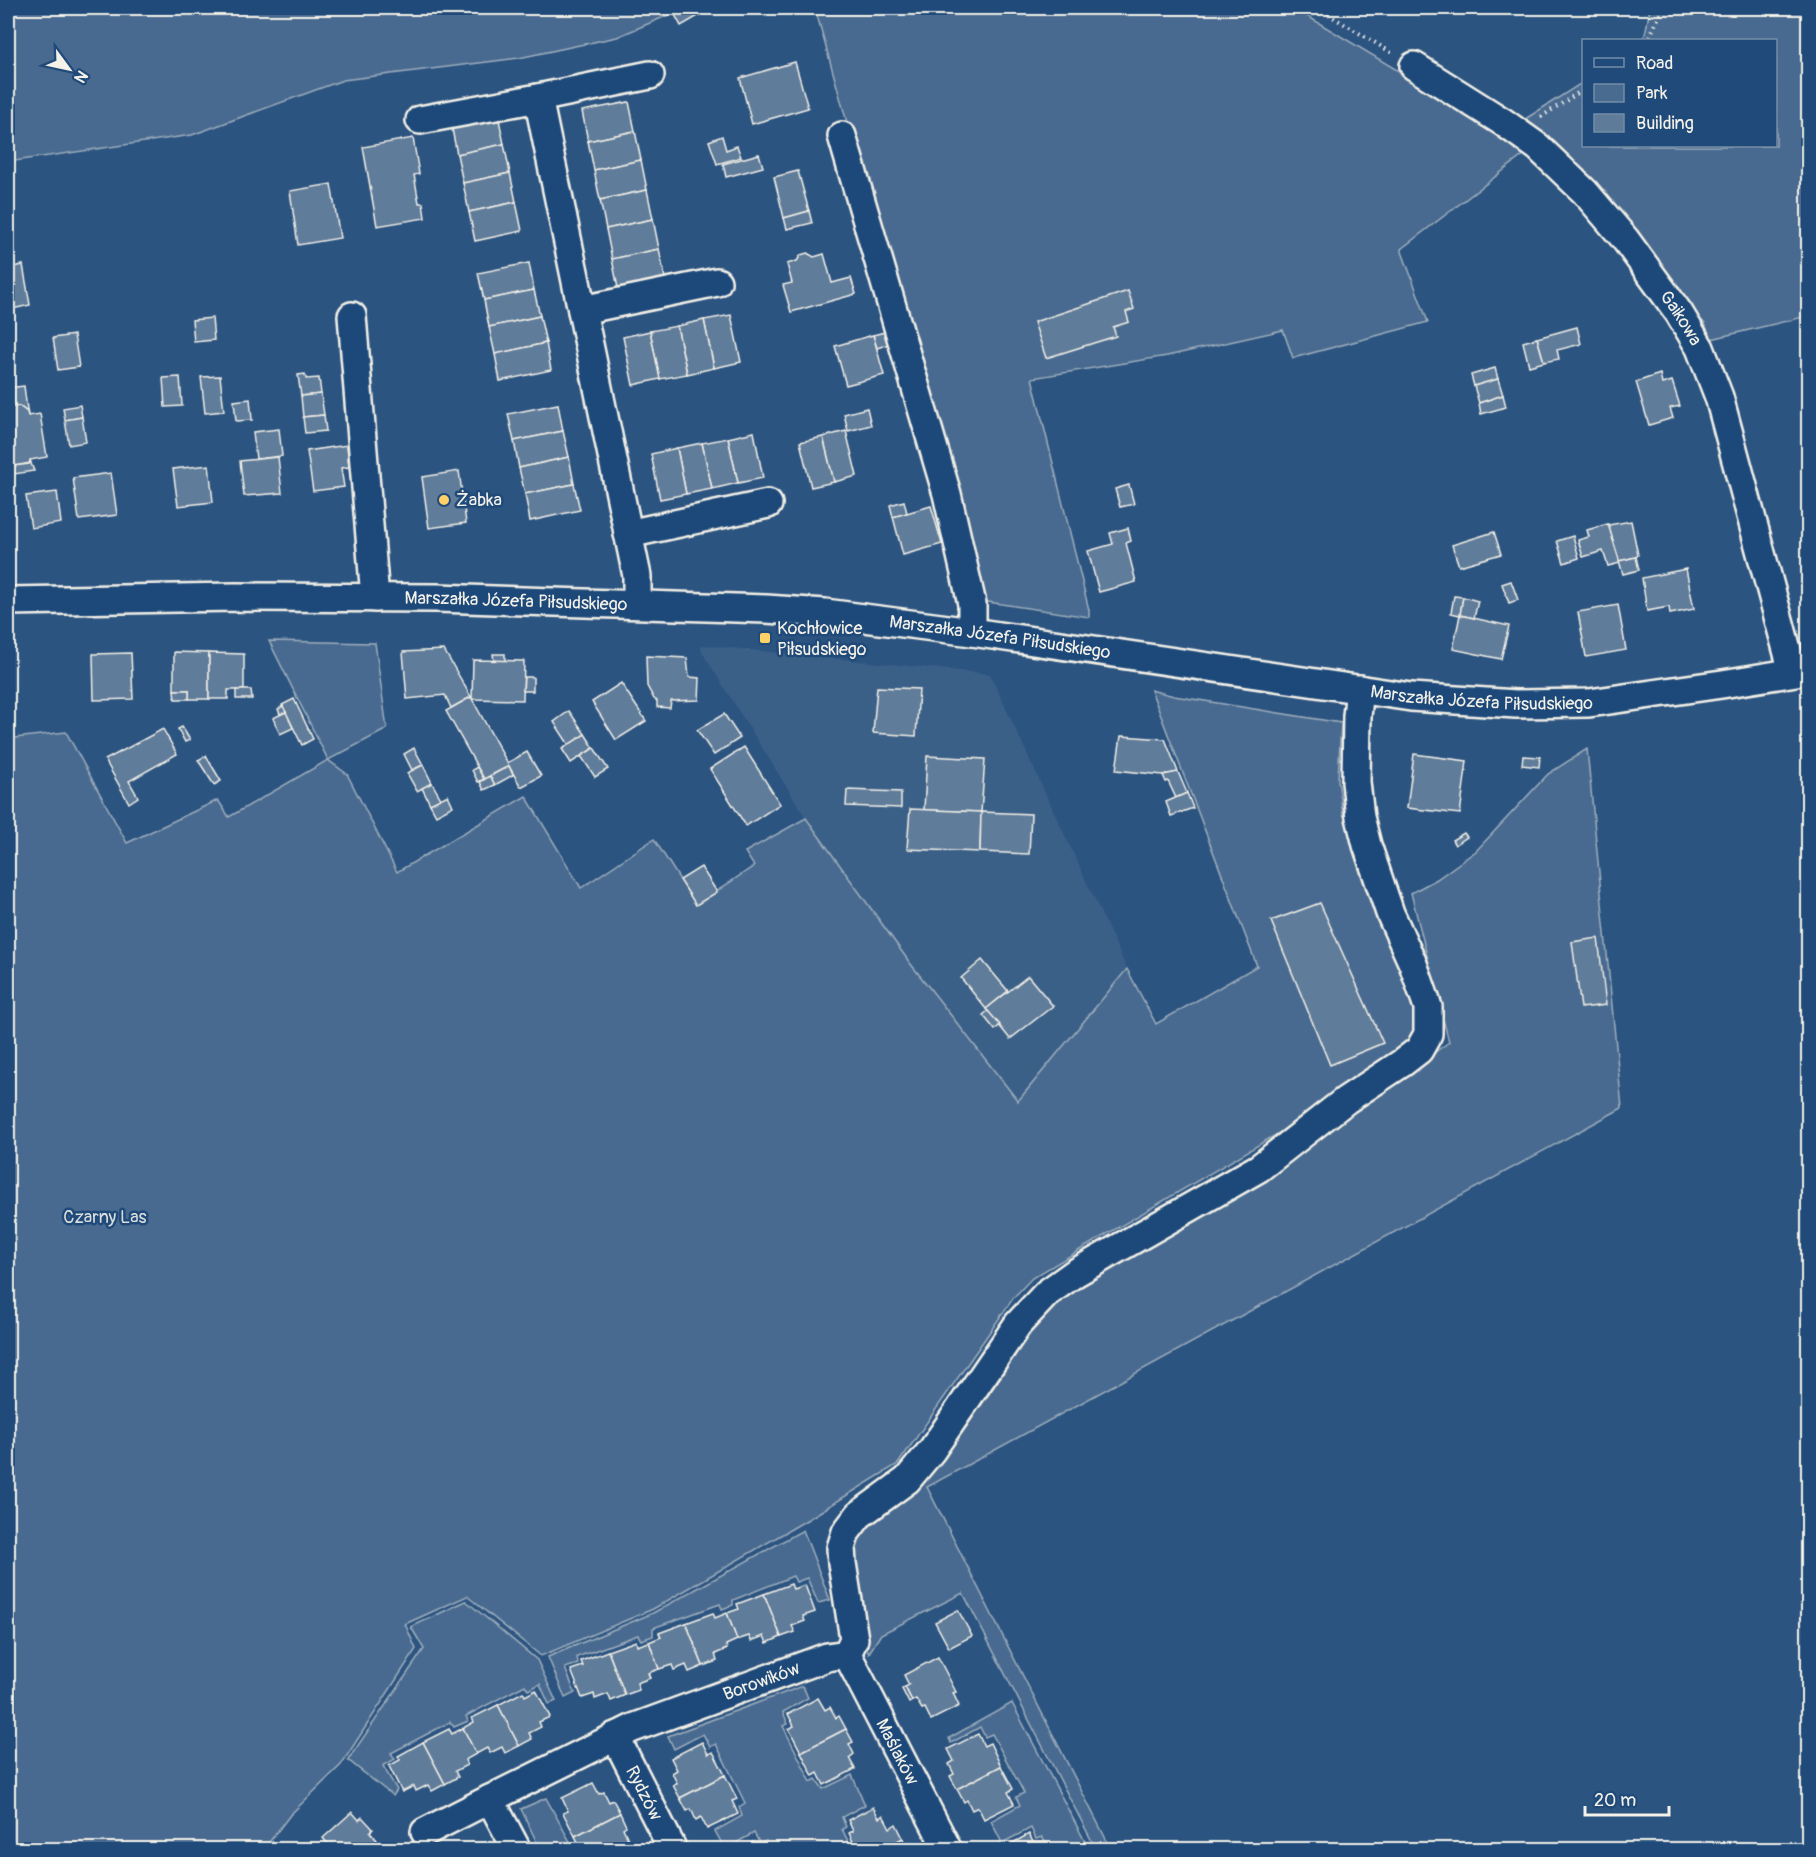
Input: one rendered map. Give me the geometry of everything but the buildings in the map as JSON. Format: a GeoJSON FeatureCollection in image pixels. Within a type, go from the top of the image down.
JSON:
{"type":"FeatureCollection","features":[{"type":"Feature","properties":{"kind":"street","name":"Gaikowa"},"geometry":{"type":"LineString","coordinates":[[1414,66],[1538,147],[1585,192],[1625,239],[1679,313],[1700,348],[1719,397],[1801,671]]}},
{"type":"Feature","properties":{"kind":"street"},"geometry":{"type":"LineString","coordinates":[[420,120],[650,75]]}},
{"type":"Feature","properties":{"kind":"street"},"geometry":{"type":"LineString","coordinates":[[538,98],[637,576],[637,603]]}},
{"type":"Feature","properties":{"kind":"street"},"geometry":{"type":"LineString","coordinates":[[842,136],[947,494],[972,604],[972,632]]}},
{"type":"Feature","properties":{"kind":"street"},"geometry":{"type":"LineString","coordinates":[[582,310],[717,282]]}},
{"type":"Feature","properties":{"kind":"street"},"geometry":{"type":"LineString","coordinates":[[352,316],[375,597]]}},
{"type":"Feature","properties":{"kind":"street"},"geometry":{"type":"LineString","coordinates":[[628,534],[768,504]]}},
{"type":"Feature","properties":{"kind":"street","name":"Marszałka Józefa Piłsudskiego"},"geometry":{"type":"LineString","coordinates":[[8,601],[375,597],[637,603],[825,613],[972,632],[1411,697],[1476,703],[1550,705],[1589,703],[1801,671]]}},
{"type":"Feature","properties":{"kind":"street"},"geometry":{"type":"LineString","coordinates":[[847,1654],[854,1639],[842,1563],[841,1548],[846,1532],[859,1515],[907,1479],[932,1450],[1018,1324],[1047,1293],[1146,1232],[1259,1168],[1346,1100],[1419,1050],[1428,1034],[1428,1007],[1413,964],[1390,913],[1360,817],[1356,782],[1357,716],[1360,689]]}},
{"type":"Feature","properties":{"kind":"street","name":"Borowików"},"geometry":{"type":"LineString","coordinates":[[425,1832],[615,1736],[827,1657],[847,1654]]}},
{"type":"Feature","properties":{"kind":"street","name":"Maślaków"},"geometry":{"type":"LineString","coordinates":[[847,1654],[948,1850]]}},
{"type":"Feature","properties":{"kind":"street","name":"Rydzów"},"geometry":{"type":"LineString","coordinates":[[615,1736],[674,1850]]}},
{"type":"Feature","properties":{"kind":"street"},"geometry":{"type":"LineString","coordinates":[[490,1799],[517,1850]]}},
{"type":"Feature","properties":{"kind":"path"},"geometry":{"type":"LineString","coordinates":[[1318,8],[1414,66]]}},
{"type":"Feature","properties":{"kind":"path"},"geometry":{"type":"LineString","coordinates":[[1647,39],[1663,8]]}},
{"type":"Feature","properties":{"kind":"path"},"geometry":{"type":"LineString","coordinates":[[1517,132],[1582,90]]}},
{"type":"Feature","properties":{"kind":"shaded area"},"geometry":{"type":"Polygon","coordinates":[[[701,645],[990,674],[1127,969],[1018,1101],[910,963],[808,821],[702,652],[701,645]]]}},
{"type":"Feature","properties":{"kind":"green space"},"geometry":{"type":"Polygon","coordinates":[[[8,8],[684,8],[617,37],[519,58],[343,80],[192,135],[8,162],[8,8]]]}},
{"type":"Feature","properties":{"kind":"green space"},"geometry":{"type":"Polygon","coordinates":[[[815,8],[1294,8],[1530,150],[1401,249],[1428,322],[1293,358],[1283,330],[1167,356],[1032,378],[1089,617],[981,601],[815,8]]]}},
{"type":"Feature","properties":{"kind":"green space"},"geometry":{"type":"Polygon","coordinates":[[[1650,8],[1808,8],[1808,316],[1711,339],[1705,324],[1519,123],[1582,83],[1582,147],[1777,147],[1777,39],[1641,39],[1645,35],[1650,8]]]}},
{"type":"Feature","properties":{"kind":"green space"},"geometry":{"type":"Polygon","coordinates":[[[269,641],[375,643],[387,729],[328,760],[269,641]]]}},
{"type":"Feature","properties":{"kind":"green space","name":"Czarny Las"},"geometry":{"type":"Polygon","coordinates":[[[1151,690],[1174,696],[1341,723],[1338,780],[1343,813],[1365,879],[1398,953],[1418,1018],[1411,1038],[1402,1051],[1313,1113],[1032,1278],[1014,1297],[898,1464],[805,1521],[653,1609],[541,1656],[467,1596],[405,1624],[416,1649],[341,1765],[290,1815],[264,1849],[8,1849],[8,743],[15,738],[66,732],[127,843],[218,800],[229,817],[328,760],[347,774],[397,872],[526,796],[581,888],[654,839],[696,905],[754,866],[745,852],[806,818],[910,963],[1018,1101],[1127,969],[1156,1024],[1257,966],[1151,690]]]}},
{"type":"Feature","properties":{"kind":"green space"},"geometry":{"type":"Polygon","coordinates":[[[1587,749],[1622,1108],[927,1487],[1111,1849],[1096,1849],[963,1593],[881,1634],[869,1653],[864,1643],[851,1554],[859,1530],[929,1470],[967,1426],[1049,1306],[1261,1178],[1449,1042],[1411,893],[1437,879],[1476,851],[1548,774],[1587,749]]]}},
{"type":"Feature","properties":{"kind":"green space"},"geometry":{"type":"Polygon","coordinates":[[[803,1530],[830,1600],[818,1603],[807,1578],[796,1582],[793,1576],[733,1600],[733,1605],[722,1609],[720,1604],[653,1628],[653,1636],[641,1640],[638,1635],[577,1657],[578,1664],[565,1668],[575,1693],[565,1698],[548,1657],[653,1613],[803,1530]]]}},
{"type":"Feature","properties":{"kind":"green space"},"geometry":{"type":"Polygon","coordinates":[[[466,1601],[537,1660],[556,1701],[549,1704],[540,1684],[528,1690],[525,1685],[466,1716],[468,1721],[454,1727],[450,1722],[391,1753],[395,1759],[383,1766],[397,1790],[393,1796],[348,1760],[424,1649],[411,1627],[466,1601]]]}},
{"type":"Feature","properties":{"kind":"green space"},"geometry":{"type":"Polygon","coordinates":[[[803,1686],[808,1698],[783,1712],[788,1724],[783,1726],[811,1782],[816,1779],[823,1789],[852,1775],[865,1805],[842,1817],[846,1827],[842,1829],[852,1849],[770,1849],[766,1841],[760,1844],[754,1833],[725,1849],[715,1831],[742,1816],[739,1807],[745,1803],[716,1744],[710,1747],[703,1734],[674,1749],[668,1736],[803,1686]]]}},
{"type":"Feature","properties":{"kind":"green space"},"geometry":{"type":"Polygon","coordinates":[[[1012,1703],[1089,1849],[1049,1849],[1042,1837],[1036,1839],[1031,1828],[1002,1843],[991,1821],[1020,1805],[1016,1797],[1024,1793],[992,1734],[985,1737],[980,1727],[951,1743],[949,1738],[1012,1703]]]}},
{"type":"Feature","properties":{"kind":"green space"},"geometry":{"type":"Polygon","coordinates":[[[546,1798],[574,1849],[540,1849],[521,1809],[546,1798]]]}},
{"type":"Feature","properties":{"kind":"place","name":"Żabka"},"geometry":{"type":"Point","coordinates":[444,500]}},
{"type":"Feature","properties":{"kind":"place","name":"Kochłowice Piłsudskiego"},"geometry":{"type":"Point","coordinates":[765,638]}}]}
